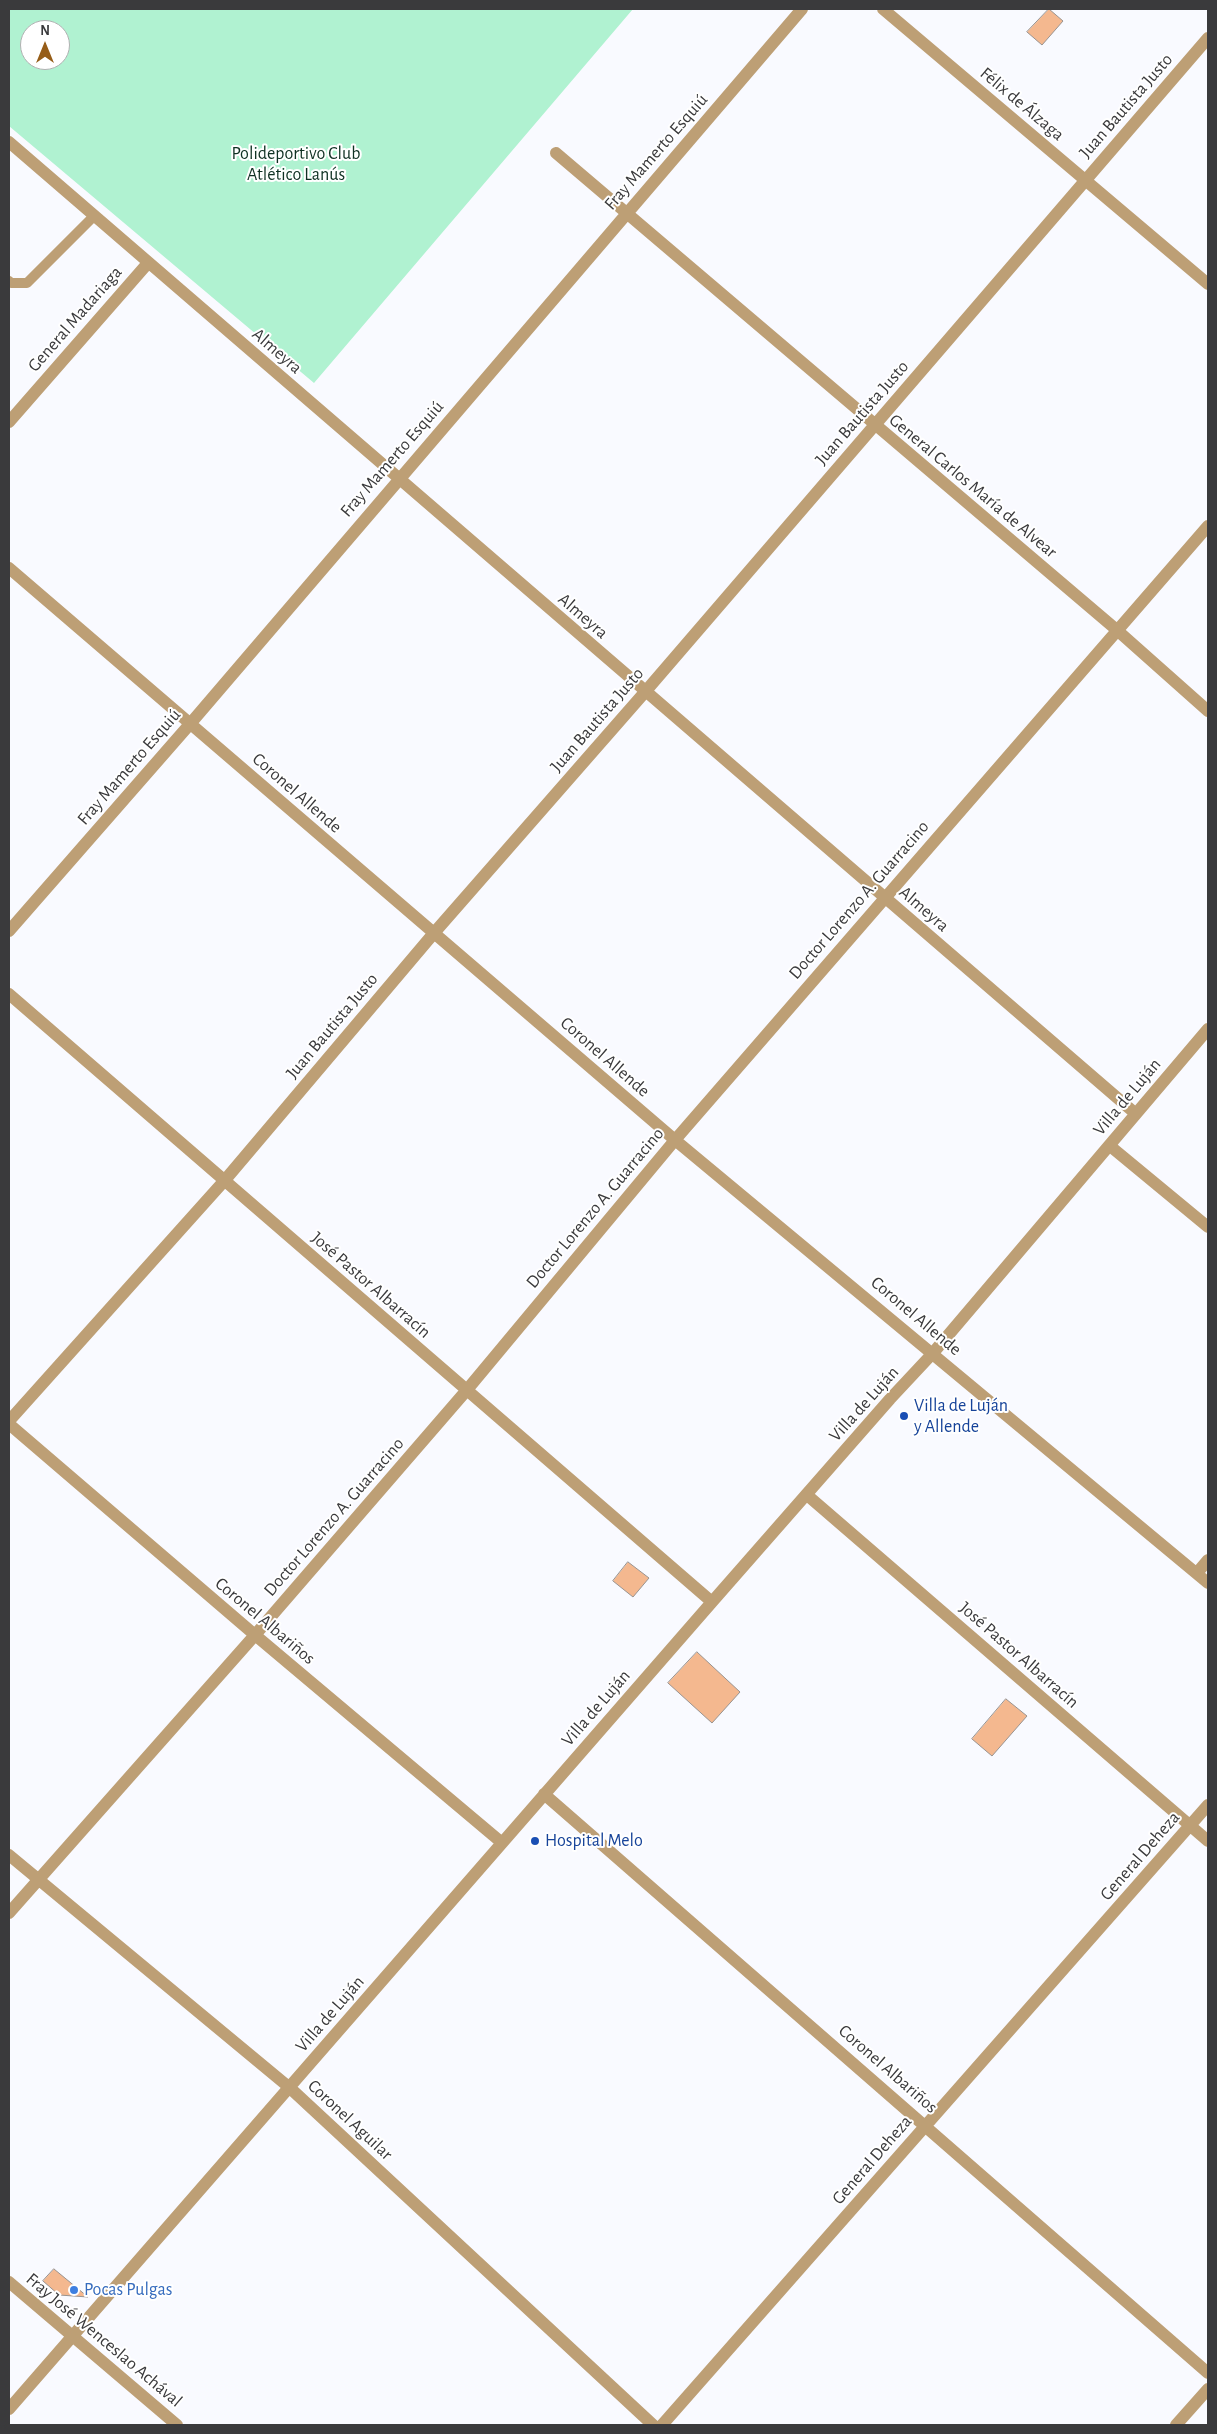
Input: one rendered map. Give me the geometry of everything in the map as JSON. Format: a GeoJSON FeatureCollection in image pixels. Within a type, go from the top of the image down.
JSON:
{"type":"FeatureCollection","features":[{"type":"Feature","properties":{"kind":"street","name":"Fray Mamerto Esquiú"},"geometry":{"type":"LineString","coordinates":[[9,931],[190,724],[802,9]]}},
{"type":"Feature","properties":{"kind":"street","name":"Félix de Álzaga"},"geometry":{"type":"LineString","coordinates":[[883,9],[1208,284]]}},
{"type":"Feature","properties":{"kind":"street","name":"Juan Bautista Justo"},"geometry":{"type":"LineString","coordinates":[[9,1422],[225,1180],[434,934],[1208,38]]}},
{"type":"Feature","properties":{"kind":"street","name":"Almeyra"},"geometry":{"type":"LineString","coordinates":[[9,142],[1136,1114]]}},
{"type":"Feature","properties":{"kind":"street","name":"General Carlos María de Alvear"},"geometry":{"type":"LineString","coordinates":[[556,152],[874,426],[1118,631],[1208,711]]}},
{"type":"Feature","properties":{"kind":"street","name":"General Madariaga"},"geometry":{"type":"LineString","coordinates":[[9,422],[148,262]]}},
{"type":"Feature","properties":{"kind":"street","name":"Doctor Lorenzo A. Guarracino"},"geometry":{"type":"LineString","coordinates":[[9,1913],[255,1635],[466,1391],[674,1140],[1208,526]]}},
{"type":"Feature","properties":{"kind":"street","name":"Coronel Allende"},"geometry":{"type":"LineString","coordinates":[[9,568],[674,1140],[1208,1583]]}},
{"type":"Feature","properties":{"kind":"street","name":"José Pastor Albarracín"},"geometry":{"type":"LineString","coordinates":[[9,994],[712,1602]]}},
{"type":"Feature","properties":{"kind":"street","name":"Villa de Luján"},"geometry":{"type":"LineString","coordinates":[[9,2409],[290,2088],[501,1842],[890,1399],[933,1353],[1208,1029]]}},
{"type":"Feature","properties":{"kind":"street"},"geometry":{"type":"LineString","coordinates":[[1110,1146],[1208,1227]]}},
{"type":"Feature","properties":{"kind":"street","name":"Coronel Albariños"},"geometry":{"type":"LineString","coordinates":[[9,1422],[255,1635],[501,1842]]}},
{"type":"Feature","properties":{"kind":"street","name":"José Pastor Albarracín"},"geometry":{"type":"LineString","coordinates":[[807,1495],[1208,1841]]}},
{"type":"Feature","properties":{"kind":"street"},"geometry":{"type":"LineString","coordinates":[[1197,1573],[1208,1560]]}},
{"type":"Feature","properties":{"kind":"street","name":"Coronel Albariños"},"geometry":{"type":"LineString","coordinates":[[544,1794],[926,2125],[1208,2373]]}},
{"type":"Feature","properties":{"kind":"street","name":"General Deheza"},"geometry":{"type":"LineString","coordinates":[[662,2425],[1208,1805]]}},
{"type":"Feature","properties":{"kind":"street","name":"Coronel Aguilar"},"geometry":{"type":"LineString","coordinates":[[9,1855],[290,2088],[654,2425]]}},
{"type":"Feature","properties":{"kind":"street","name":"Fray José Wenceslao Achával"},"geometry":{"type":"LineString","coordinates":[[9,2282],[178,2425]]}},
{"type":"Feature","properties":{"kind":"street"},"geometry":{"type":"LineString","coordinates":[[1176,2425],[1208,2389]]}},
{"type":"Feature","properties":{"kind":"lane"},"geometry":{"type":"LineString","coordinates":[[9,281],[11,283],[27,282],[94,216]]}},
{"type":"Feature","properties":{"kind":"green space","name":"Polideportivo Club Atlético Lanús"},"geometry":{"type":"Polygon","coordinates":[[[9,9],[633,9],[314,383],[9,126],[9,9]]]}},
{"type":"Feature","properties":{"kind":"building"},"geometry":{"type":"Polygon","coordinates":[[[1049,9],[1063,21],[1042,45],[1027,32],[1049,9]]]}},
{"type":"Feature","properties":{"kind":"building"},"geometry":{"type":"Polygon","coordinates":[[[628,1562],[649,1578],[633,1597],[613,1581],[628,1562]]]}},
{"type":"Feature","properties":{"kind":"building"},"geometry":{"type":"Polygon","coordinates":[[[697,1652],[740,1692],[712,1723],[668,1683],[697,1652]]]}},
{"type":"Feature","properties":{"kind":"building"},"geometry":{"type":"Polygon","coordinates":[[[1006,1699],[1027,1716],[992,1756],[972,1739],[1006,1699]]]}},
{"type":"Feature","properties":{"kind":"building"},"geometry":{"type":"Polygon","coordinates":[[[54,2269],[88,2297],[59,2295],[43,2281],[54,2269]]]}},
{"type":"Feature","properties":{"kind":"place","name":"Villa de Luján y Allende"},"geometry":{"type":"Point","coordinates":[904,1416]}},
{"type":"Feature","properties":{"kind":"place","name":"Hospital Melo"},"geometry":{"type":"Point","coordinates":[535,1841]}},
{"type":"Feature","properties":{"kind":"place","name":"Pocas Pulgas"},"geometry":{"type":"Point","coordinates":[74,2290]}}]}
